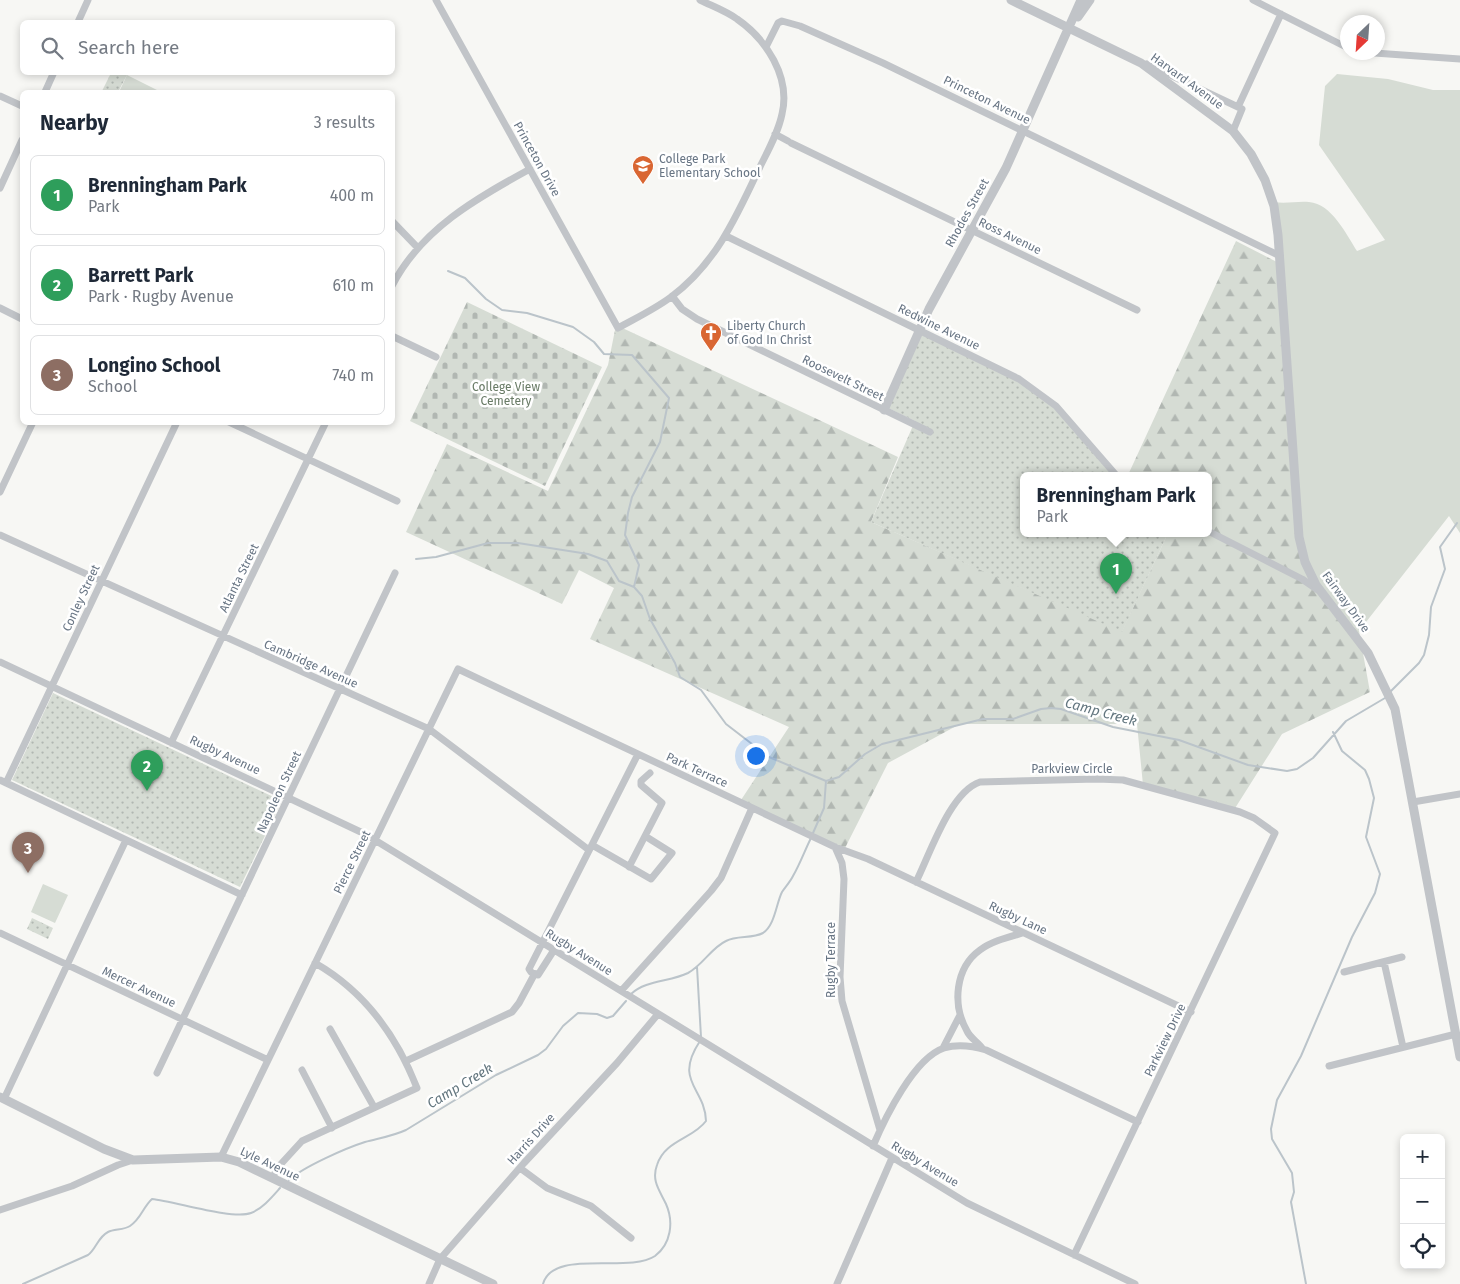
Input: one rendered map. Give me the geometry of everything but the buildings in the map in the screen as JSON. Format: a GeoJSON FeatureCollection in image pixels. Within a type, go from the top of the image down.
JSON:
{"type":"FeatureCollection","features":[{"type":"Feature","properties":{"kind":"street"},"geometry":{"type":"LineString","coordinates":[[79,20],[88,0]]}},
{"type":"Feature","properties":{"kind":"street","name":"Princeton Drive"},"geometry":{"type":"LineString","coordinates":[[436,0],[618,328],[672,296]]}},
{"type":"Feature","properties":{"kind":"street"},"geometry":{"type":"LineString","coordinates":[[672,296],[702,268],[726,236],[775,134],[783,112],[783,90],[777,68],[766,47],[757,36],[736,18],[700,0]]}},
{"type":"Feature","properties":{"kind":"street","name":"Harvard Avenue"},"geometry":{"type":"LineString","coordinates":[[1012,0],[1238,107]]}},
{"type":"Feature","properties":{"kind":"street","name":"Rhodes Street"},"geometry":{"type":"LineString","coordinates":[[884,410],[919,330],[1006,168],[1081,0]]}},
{"type":"Feature","properties":{"kind":"street","name":"Rhodes Street"},"geometry":{"type":"LineString","coordinates":[[1070,28],[1090,0]]}},
{"type":"Feature","properties":{"kind":"street"},"geometry":{"type":"LineString","coordinates":[[1253,0],[1340,44]]}},
{"type":"Feature","properties":{"kind":"street"},"geometry":{"type":"LineString","coordinates":[[1232,132],[1242,109],[1238,107],[1281,14]]}},
{"type":"Feature","properties":{"kind":"street","name":"Princeton Avenue"},"geometry":{"type":"LineString","coordinates":[[766,47],[775,26],[782,21],[787,22],[870,57],[1280,256]]}},
{"type":"Feature","properties":{"kind":"street","name":"Harvard Avenue"},"geometry":{"type":"LineString","coordinates":[[1124,53],[1159,75],[1232,132]]}},
{"type":"Feature","properties":{"kind":"street"},"geometry":{"type":"LineString","coordinates":[[1385,54],[1460,59]]}},
{"type":"Feature","properties":{"kind":"street"},"geometry":{"type":"LineString","coordinates":[[46,90],[53,75]]}},
{"type":"Feature","properties":{"kind":"street"},"geometry":{"type":"LineString","coordinates":[[0,96],[20,105]]}},
{"type":"Feature","properties":{"kind":"street","name":"Fairway Drive"},"geometry":{"type":"LineString","coordinates":[[1232,132],[1251,154],[1270,192],[1276,220],[1299,537],[1305,562],[1324,596],[1364,647],[1390,695],[1400,729],[1460,1057]]}},
{"type":"Feature","properties":{"kind":"street","name":"Ross Avenue"},"geometry":{"type":"LineString","coordinates":[[775,134],[1138,310]]}},
{"type":"Feature","properties":{"kind":"street"},"geometry":{"type":"LineString","coordinates":[[0,188],[20,144]]}},
{"type":"Feature","properties":{"kind":"street"},"geometry":{"type":"LineString","coordinates":[[395,281],[418,248],[444,222],[470,203],[530,169]]}},
{"type":"Feature","properties":{"kind":"street"},"geometry":{"type":"LineString","coordinates":[[395,225],[418,248]]}},
{"type":"Feature","properties":{"kind":"street","name":"Redwine Avenue"},"geometry":{"type":"LineString","coordinates":[[726,236],[1004,371],[1045,397],[1066,416],[1113,472]]}},
{"type":"Feature","properties":{"kind":"street","name":"Roosevelt Street"},"geometry":{"type":"LineString","coordinates":[[672,296],[682,309],[697,319],[930,432]]}},
{"type":"Feature","properties":{"kind":"street"},"geometry":{"type":"LineString","coordinates":[[0,308],[20,318]]}},
{"type":"Feature","properties":{"kind":"street"},"geometry":{"type":"LineString","coordinates":[[395,337],[436,357]]}},
{"type":"Feature","properties":{"kind":"street"},"geometry":{"type":"LineString","coordinates":[[0,492],[32,425]]}},
{"type":"Feature","properties":{"kind":"street","name":"Conley Street"},"geometry":{"type":"LineString","coordinates":[[3,782],[52,686],[175,425]]}},
{"type":"Feature","properties":{"kind":"street"},"geometry":{"type":"LineString","coordinates":[[235,425],[397,500]]}},
{"type":"Feature","properties":{"kind":"street","name":"Atlanta Street"},"geometry":{"type":"LineString","coordinates":[[172,743],[325,425]]}},
{"type":"Feature","properties":{"kind":"street"},"geometry":{"type":"LineString","coordinates":[[1212,533],[1302,579],[1324,596]]}},
{"type":"Feature","properties":{"kind":"street","name":"Cambridge Avenue"},"geometry":{"type":"LineString","coordinates":[[0,535],[429,729],[591,848],[651,879],[672,853],[645,836]]}},
{"type":"Feature","properties":{"kind":"street","name":"Napoleon Street"},"geometry":{"type":"LineString","coordinates":[[157,1073],[395,573]]}},
{"type":"Feature","properties":{"kind":"street","name":"Rugby Avenue"},"geometry":{"type":"LineString","coordinates":[[0,662],[375,840],[967,1203],[1135,1284]]}},
{"type":"Feature","properties":{"kind":"street","name":"Pierce Street"},"geometry":{"type":"LineString","coordinates":[[221,1157],[458,669],[550,713]]}},
{"type":"Feature","properties":{"kind":"street","name":"Park Terrace"},"geometry":{"type":"LineString","coordinates":[[550,713],[835,847]]}},
{"type":"Feature","properties":{"kind":"street"},"geometry":{"type":"LineString","coordinates":[[534,975],[529,969],[638,754]]}},
{"type":"Feature","properties":{"kind":"street"},"geometry":{"type":"LineString","coordinates":[[629,867],[662,803],[641,786],[642,781],[650,773]]}},
{"type":"Feature","properties":{"kind":"street","name":"Parkview Circle"},"geometry":{"type":"LineString","coordinates":[[916,882],[955,803],[967,788],[980,782],[1123,780],[1240,812],[1254,818],[1275,833]]}},
{"type":"Feature","properties":{"kind":"street"},"geometry":{"type":"LineString","coordinates":[[3,782],[242,895]]}},
{"type":"Feature","properties":{"kind":"street"},"geometry":{"type":"LineString","coordinates":[[1413,802],[1460,794]]}},
{"type":"Feature","properties":{"kind":"street"},"geometry":{"type":"LineString","coordinates":[[621,991],[721,878],[752,808]]}},
{"type":"Feature","properties":{"kind":"street","name":"Parkview Drive"},"geometry":{"type":"LineString","coordinates":[[1074,1255],[1275,833]]}},
{"type":"Feature","properties":{"kind":"street"},"geometry":{"type":"LineString","coordinates":[[2,1098],[126,840]]}},
{"type":"Feature","properties":{"kind":"street","name":"Rugby Lane"},"geometry":{"type":"LineString","coordinates":[[835,847],[868,859],[1191,1012]]}},
{"type":"Feature","properties":{"kind":"street","name":"Rugby Terrace"},"geometry":{"type":"LineString","coordinates":[[835,847],[842,864],[844,879],[840,977],[842,1001],[880,1130]]}},
{"type":"Feature","properties":{"kind":"street"},"geometry":{"type":"LineString","coordinates":[[982,1048],[967,1032],[960,1015],[957,993],[959,981],[970,958],[989,944],[1023,932]]}},
{"type":"Feature","properties":{"kind":"street","name":"Mercer Avenue"},"geometry":{"type":"LineString","coordinates":[[0,934],[268,1060]]}},
{"type":"Feature","properties":{"kind":"street"},"geometry":{"type":"LineString","coordinates":[[406,1061],[512,1012],[534,975],[538,975],[554,950]]}},
{"type":"Feature","properties":{"kind":"street"},"geometry":{"type":"LineString","coordinates":[[1344,972],[1402,957]]}},
{"type":"Feature","properties":{"kind":"street"},"geometry":{"type":"LineString","coordinates":[[1384,962],[1403,1047]]}},
{"type":"Feature","properties":{"kind":"street"},"geometry":{"type":"LineString","coordinates":[[272,1178],[280,1165],[302,1141],[417,1088],[406,1061],[365,1001],[332,973],[315,963]]}},
{"type":"Feature","properties":{"kind":"street","name":"Harris Drive"},"geometry":{"type":"LineString","coordinates":[[429,1284],[440,1259],[520,1168],[617,1063],[658,1014]]}},
{"type":"Feature","properties":{"kind":"street"},"geometry":{"type":"LineString","coordinates":[[873,1146],[880,1130],[915,1071],[943,1048],[960,1015]]}},
{"type":"Feature","properties":{"kind":"street"},"geometry":{"type":"LineString","coordinates":[[330,1029],[374,1107]]}},
{"type":"Feature","properties":{"kind":"street"},"geometry":{"type":"LineString","coordinates":[[1329,1066],[1456,1034]]}},
{"type":"Feature","properties":{"kind":"street"},"geometry":{"type":"LineString","coordinates":[[943,1048],[966,1046],[982,1048],[1138,1122]]}},
{"type":"Feature","properties":{"kind":"street"},"geometry":{"type":"LineString","coordinates":[[302,1070],[332,1128]]}},
{"type":"Feature","properties":{"kind":"street","name":"Lyle Avenue"},"geometry":{"type":"LineString","coordinates":[[2,1098],[104,1149],[133,1160],[221,1157],[238,1162],[493,1284]]}},
{"type":"Feature","properties":{"kind":"street"},"geometry":{"type":"LineString","coordinates":[[839,1283],[892,1158]]}},
{"type":"Feature","properties":{"kind":"street"},"geometry":{"type":"LineString","coordinates":[[0,1210],[72,1186],[118,1164],[133,1160]]}},
{"type":"Feature","properties":{"kind":"street"},"geometry":{"type":"LineString","coordinates":[[520,1168],[547,1188],[590,1206],[631,1238]]}},
{"type":"Feature","properties":{"kind":"green space"},"geometry":{"type":"Polygon","coordinates":[[[1337,74],[1388,79],[1433,90],[1460,90],[1460,533],[1449,516],[1359,631],[1326,605],[1295,534],[1274,202],[1309,202],[1325,208],[1338,221],[1357,251],[1385,240],[1319,145],[1325,86],[1337,74]]]}},
{"type":"Feature","properties":{"kind":"green space"},"geometry":{"type":"Polygon","coordinates":[[[110,75],[127,75],[119,90],[102,90],[110,75]]]}},
{"type":"Feature","properties":{"kind":"green space"},"geometry":{"type":"Polygon","coordinates":[[[127,75],[157,90],[120,90],[127,75]]]}},
{"type":"Feature","properties":{"kind":"green space"},"geometry":{"type":"Polygon","coordinates":[[[1236,241],[1277,262],[1295,534],[1326,605],[1359,631],[1370,692],[1282,734],[1232,813],[1143,785],[1137,724],[960,724],[888,763],[843,852],[741,800],[789,727],[590,639],[614,588],[579,570],[562,604],[406,532],[447,444],[548,491],[608,365],[616,325],[898,457],[871,522],[1122,631],[1166,537],[1212,537],[1212,472],[1129,472],[1236,241]]]}},
{"type":"Feature","properties":{"kind":"green space","name":"College View Cemetery"},"geometry":{"type":"Polygon","coordinates":[[[467,302],[602,367],[545,486],[410,421],[467,302]]]}},
{"type":"Feature","properties":{"kind":"green space"},"geometry":{"type":"Polygon","coordinates":[[[922,330],[1018,381],[1052,406],[1115,472],[1020,472],[1020,537],[1166,537],[1122,632],[871,522],[915,421],[886,407],[922,330]]]}},
{"type":"Feature","properties":{"kind":"green space"},"geometry":{"type":"Polygon","coordinates":[[[53,693],[282,801],[240,887],[12,780],[53,693]]]}},
{"type":"Feature","properties":{"kind":"green space"},"geometry":{"type":"Polygon","coordinates":[[[43,884],[68,895],[55,923],[31,912],[43,884]]]}},
{"type":"Feature","properties":{"kind":"green space"},"geometry":{"type":"Polygon","coordinates":[[[32,918],[53,928],[48,939],[27,929],[32,918]]]}},
{"type":"Feature","properties":{"kind":"waterway"},"geometry":{"type":"LineString","coordinates":[[448,271],[465,278],[486,299],[502,310],[527,313],[573,327],[594,342],[604,354],[632,355],[669,398],[660,442],[632,497],[628,513],[625,535],[639,565],[634,587]]}},
{"type":"Feature","properties":{"kind":"waterway","name":"Camp Creek"},"geometry":{"type":"LineString","coordinates":[[1390,692],[1419,663],[1424,655],[1429,635],[1431,607],[1445,569],[1440,547],[1457,523]]}},
{"type":"Feature","properties":{"kind":"waterway"},"geometry":{"type":"LineString","coordinates":[[416,559],[436,557],[488,543],[518,543],[588,554],[607,561],[619,581],[634,587],[642,596],[650,619],[675,663],[680,677],[701,690],[726,724],[769,757],[826,781]]}},
{"type":"Feature","properties":{"kind":"waterway","name":"Camp Creek"},"geometry":{"type":"LineString","coordinates":[[826,781],[839,777],[865,754],[882,744],[983,719],[1013,719],[1041,709],[1051,708],[1061,709],[1113,727],[1179,740],[1248,765],[1287,771],[1297,769],[1313,758],[1346,721],[1385,698]]}},
{"type":"Feature","properties":{"kind":"waterway"},"geometry":{"type":"LineString","coordinates":[[1306,1284],[1291,1202],[1294,1192],[1292,1173],[1272,1139],[1271,1129],[1277,1100],[1301,1056],[1352,937],[1375,893],[1380,874],[1366,837],[1374,798],[1369,779],[1365,770],[1342,751],[1333,732]]}},
{"type":"Feature","properties":{"kind":"waterway","name":"Camp Creek"},"geometry":{"type":"LineString","coordinates":[[813,833],[824,808],[826,781]]}},
{"type":"Feature","properties":{"kind":"waterway","name":"Camp Creek"},"geometry":{"type":"LineString","coordinates":[[631,994],[644,986],[688,973],[716,948],[730,939],[763,933],[770,925],[782,892],[796,871],[811,838]]}},
{"type":"Feature","properties":{"kind":"waterway"},"geometry":{"type":"LineString","coordinates":[[697,967],[701,1037]]}},
{"type":"Feature","properties":{"kind":"waterway","name":"Camp Creek"},"geometry":{"type":"LineString","coordinates":[[289,1180],[304,1169],[336,1153],[406,1130],[496,1075],[538,1055],[546,1049],[563,1026],[578,1013],[597,1014],[607,1018],[613,1016],[626,1001]]}},
{"type":"Feature","properties":{"kind":"waterway"},"geometry":{"type":"LineString","coordinates":[[543,1284],[550,1273],[561,1267],[576,1264],[643,1261],[655,1256],[665,1245],[670,1232],[670,1218],[666,1204],[657,1186],[655,1171],[666,1150],[694,1132],[706,1121],[701,1100],[692,1084],[689,1066],[692,1055],[700,1041]]}},
{"type":"Feature","properties":{"kind":"waterway","name":"Camp Creek"},"geometry":{"type":"LineString","coordinates":[[23,1284],[88,1255],[105,1234],[128,1227],[134,1223],[152,1199],[217,1212],[242,1214],[251,1213],[259,1209],[280,1188]]}},
{"type":"Feature","properties":{"kind":"place","name":"College Park Elementary School"},"geometry":{"type":"Point","coordinates":[643,185]}},
{"type":"Feature","properties":{"kind":"place","name":"Liberty Church of God In Christ"},"geometry":{"type":"Point","coordinates":[711,352]}},
{"type":"Feature","properties":{"kind":"place","name":"Brenningham Park"},"geometry":{"type":"Point","coordinates":[1116,594]}},
{"type":"Feature","properties":{"kind":"place","name":"Barrett Park"},"geometry":{"type":"Point","coordinates":[147,791]}},
{"type":"Feature","properties":{"kind":"place","name":"Longino School"},"geometry":{"type":"Point","coordinates":[28,873]}}]}
